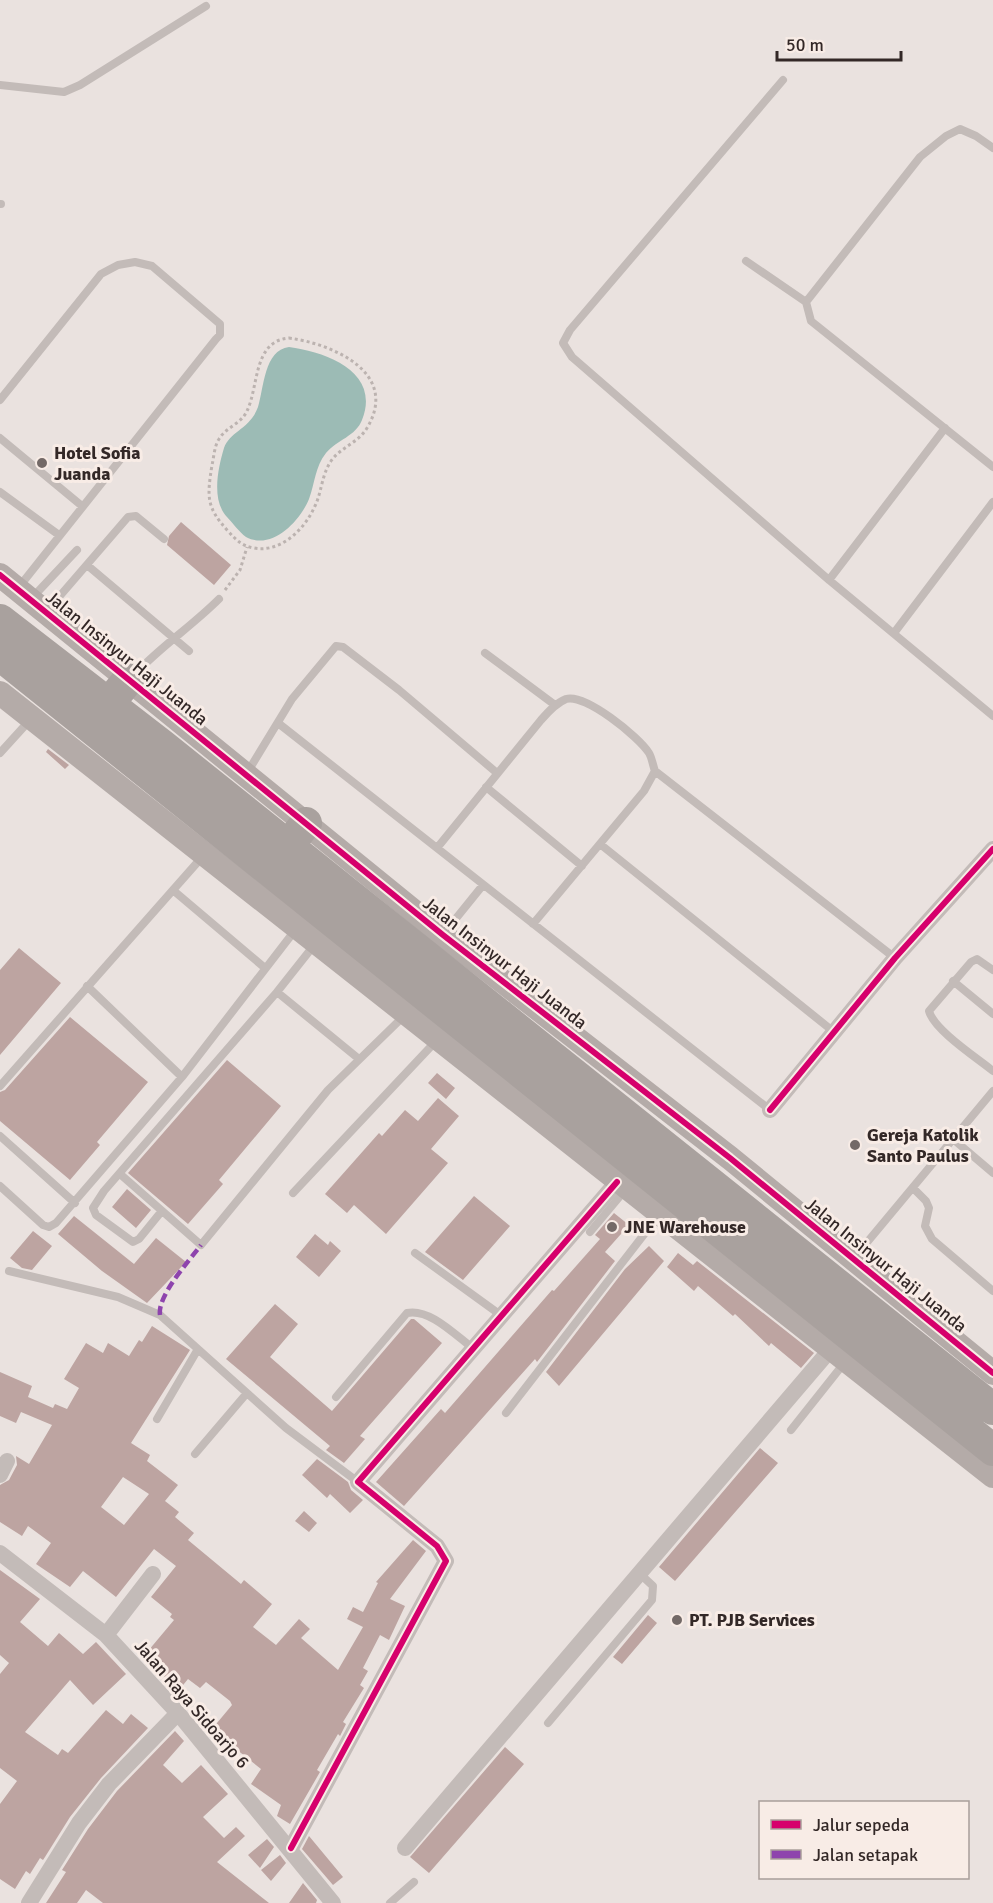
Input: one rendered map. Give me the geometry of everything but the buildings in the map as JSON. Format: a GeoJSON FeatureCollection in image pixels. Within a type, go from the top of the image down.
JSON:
{"type":"FeatureCollection","features":[{"type":"Feature","properties":{"kind":"highway","name":"Jalan Insinyur Haji Juanda"},"geometry":{"type":"LineString","coordinates":[[0,620],[108,704],[297,834],[943,1350],[993,1409]]}},
{"type":"Feature","properties":{"kind":"highway"},"geometry":{"type":"LineString","coordinates":[[0,655],[993,1450]]}},
{"type":"Feature","properties":{"kind":"highway"},"geometry":{"type":"LineString","coordinates":[[108,704],[137,671]]}},
{"type":"Feature","properties":{"kind":"street","name":"Jalan Insinyur Haji Juanda"},"geometry":{"type":"LineString","coordinates":[[34,591],[137,671],[250,769],[297,834],[448,928],[845,1270]]}},
{"type":"Feature","properties":{"kind":"street"},"geometry":{"type":"LineString","coordinates":[[0,693],[203,856],[993,1476]]}},
{"type":"Feature","properties":{"kind":"street"},"geometry":{"type":"LineString","coordinates":[[770,1110],[895,958],[993,849]]}},
{"type":"Feature","properties":{"kind":"street"},"geometry":{"type":"LineString","coordinates":[[291,1848],[446,1561],[438,1546],[357,1482],[475,1350],[502,1316],[621,1185]]}},
{"type":"Feature","properties":{"kind":"street","name":"Jalan Insinyur Haji Juanda"},"geometry":{"type":"LineString","coordinates":[[943,1350],[993,1373]]}},
{"type":"Feature","properties":{"kind":"street"},"geometry":{"type":"LineString","coordinates":[[405,1848],[638,1573],[838,1356]]}},
{"type":"Feature","properties":{"kind":"street","name":"Jalan Raya Sidoarjo 6"},"geometry":{"type":"LineString","coordinates":[[1,1557],[106,1635],[178,1713],[291,1848],[327,1901]]}},
{"type":"Feature","properties":{"kind":"street"},"geometry":{"type":"LineString","coordinates":[[106,1635],[153,1574]]}},
{"type":"Feature","properties":{"kind":"street"},"geometry":{"type":"LineString","coordinates":[[29,1903],[79,1823],[109,1784],[178,1713]]}},
{"type":"Feature","properties":{"kind":"lane"},"geometry":{"type":"LineString","coordinates":[[0,85],[64,92],[80,85],[206,6]]}},
{"type":"Feature","properties":{"kind":"lane"},"geometry":{"type":"LineString","coordinates":[[783,80],[570,330],[563,343],[572,357],[829,580],[993,716]]}},
{"type":"Feature","properties":{"kind":"lane"},"geometry":{"type":"LineString","coordinates":[[806,302],[920,157],[946,136],[960,129],[976,136],[993,148]]}},
{"type":"Feature","properties":{"kind":"lane"},"geometry":{"type":"LineString","coordinates":[[746,261],[806,302],[811,321],[993,467]]}},
{"type":"Feature","properties":{"kind":"lane"},"geometry":{"type":"LineString","coordinates":[[0,400],[101,274],[118,265],[135,262],[152,266],[217,320],[220,335],[59,535],[34,591]]}},
{"type":"Feature","properties":{"kind":"lane"},"geometry":{"type":"LineString","coordinates":[[829,580],[945,428]]}},
{"type":"Feature","properties":{"kind":"lane"},"geometry":{"type":"LineString","coordinates":[[0,438],[82,506]]}},
{"type":"Feature","properties":{"kind":"lane"},"geometry":{"type":"LineString","coordinates":[[0,492],[59,535]]}},
{"type":"Feature","properties":{"kind":"lane"},"geometry":{"type":"LineString","coordinates":[[894,633],[993,502]]}},
{"type":"Feature","properties":{"kind":"lane"},"geometry":{"type":"LineString","coordinates":[[34,591],[87,565],[132,516],[164,539]]}},
{"type":"Feature","properties":{"kind":"lane"},"geometry":{"type":"LineString","coordinates":[[34,591],[76,550]]}},
{"type":"Feature","properties":{"kind":"lane"},"geometry":{"type":"LineString","coordinates":[[87,565],[189,651]]}},
{"type":"Feature","properties":{"kind":"lane"},"geometry":{"type":"LineString","coordinates":[[137,671],[172,638],[199,620],[219,599]]}},
{"type":"Feature","properties":{"kind":"lane"},"geometry":{"type":"LineString","coordinates":[[250,769],[292,699],[336,646],[343,647],[399,690],[497,773]]}},
{"type":"Feature","properties":{"kind":"lane"},"geometry":{"type":"LineString","coordinates":[[484,652],[555,705]]}},
{"type":"Feature","properties":{"kind":"lane"},"geometry":{"type":"LineString","coordinates":[[437,848],[555,705],[568,698],[587,701],[649,753],[655,771],[895,958]]}},
{"type":"Feature","properties":{"kind":"lane"},"geometry":{"type":"LineString","coordinates":[[0,753],[30,719]]}},
{"type":"Feature","properties":{"kind":"lane"},"geometry":{"type":"LineString","coordinates":[[278,723],[770,1110]]}},
{"type":"Feature","properties":{"kind":"lane"},"geometry":{"type":"LineString","coordinates":[[533,924],[644,791],[655,771]]}},
{"type":"Feature","properties":{"kind":"lane"},"geometry":{"type":"LineString","coordinates":[[486,787],[582,866]]}},
{"type":"Feature","properties":{"kind":"lane"},"geometry":{"type":"LineString","coordinates":[[600,844],[834,1032]]}},
{"type":"Feature","properties":{"kind":"lane"},"geometry":{"type":"LineString","coordinates":[[0,1086],[203,856]]}},
{"type":"Feature","properties":{"kind":"lane"},"geometry":{"type":"LineString","coordinates":[[448,928],[483,885]]}},
{"type":"Feature","properties":{"kind":"lane"},"geometry":{"type":"LineString","coordinates":[[174,891],[265,968]]}},
{"type":"Feature","properties":{"kind":"lane"},"geometry":{"type":"LineString","coordinates":[[0,1186],[46,1226],[52,1226],[75,1203],[182,1077],[265,968],[306,936]]}},
{"type":"Feature","properties":{"kind":"lane"},"geometry":{"type":"LineString","coordinates":[[161,1212],[134,1242],[121,1235],[93,1211],[94,1204],[277,992],[306,936]]}},
{"type":"Feature","properties":{"kind":"lane"},"geometry":{"type":"LineString","coordinates":[[993,970],[977,959],[971,962],[931,1006],[931,1018],[993,1071]]}},
{"type":"Feature","properties":{"kind":"lane"},"geometry":{"type":"LineString","coordinates":[[953,981],[993,1014]]}},
{"type":"Feature","properties":{"kind":"lane"},"geometry":{"type":"LineString","coordinates":[[87,986],[182,1077]]}},
{"type":"Feature","properties":{"kind":"lane"},"geometry":{"type":"LineString","coordinates":[[277,992],[359,1059]]}},
{"type":"Feature","properties":{"kind":"lane"},"geometry":{"type":"LineString","coordinates":[[120,1174],[201,1245],[328,1090],[405,1015]]}},
{"type":"Feature","properties":{"kind":"lane"},"geometry":{"type":"LineString","coordinates":[[293,1193],[437,1040]]}},
{"type":"Feature","properties":{"kind":"lane"},"geometry":{"type":"LineString","coordinates":[[845,1270],[993,1091]]}},
{"type":"Feature","properties":{"kind":"lane"},"geometry":{"type":"LineString","coordinates":[[0,1136],[75,1203]]}},
{"type":"Feature","properties":{"kind":"lane"},"geometry":{"type":"LineString","coordinates":[[953,1139],[993,1173]]}},
{"type":"Feature","properties":{"kind":"lane"},"geometry":{"type":"LineString","coordinates":[[590,1232],[621,1185]]}},
{"type":"Feature","properties":{"kind":"lane"},"geometry":{"type":"LineString","coordinates":[[913,1188],[926,1201],[928,1208],[925,1226],[932,1239],[993,1291]]}},
{"type":"Feature","properties":{"kind":"lane"},"geometry":{"type":"LineString","coordinates":[[506,1413],[659,1215]]}},
{"type":"Feature","properties":{"kind":"lane"},"geometry":{"type":"LineString","coordinates":[[415,1253],[502,1316]]}},
{"type":"Feature","properties":{"kind":"lane"},"geometry":{"type":"LineString","coordinates":[[9,1271],[79,1286],[135,1303],[167,1320],[286,1428],[357,1482]]}},
{"type":"Feature","properties":{"kind":"lane"},"geometry":{"type":"LineString","coordinates":[[336,1397],[407,1313],[416,1311],[426,1314],[475,1350]]}},
{"type":"Feature","properties":{"kind":"lane"},"geometry":{"type":"LineString","coordinates":[[157,1419],[198,1350]]}},
{"type":"Feature","properties":{"kind":"lane"},"geometry":{"type":"LineString","coordinates":[[791,1430],[838,1356]]}},
{"type":"Feature","properties":{"kind":"lane"},"geometry":{"type":"LineString","coordinates":[[195,1454],[246,1393]]}},
{"type":"Feature","properties":{"kind":"lane"},"geometry":{"type":"LineString","coordinates":[[548,1723],[651,1602],[653,1586],[638,1573]]}},
{"type":"Feature","properties":{"kind":"lane"},"geometry":{"type":"LineString","coordinates":[[390,1903],[414,1882]]}},
{"type":"Feature","properties":{"kind":"path"},"geometry":{"type":"LineString","coordinates":[[289,338],[325,347],[341,354],[368,375],[376,399],[370,423],[361,437],[333,459],[323,478],[314,509],[301,528],[277,546],[262,549],[247,547],[230,534],[210,507],[209,488],[217,442],[248,410],[263,355],[273,343],[289,338]]}},
{"type":"Feature","properties":{"kind":"path"},"geometry":{"type":"LineString","coordinates":[[219,599],[240,570],[247,547]]}},
{"type":"Feature","properties":{"kind":"water"},"geometry":{"type":"Polygon","coordinates":[[[289,347],[319,354],[347,367],[364,389],[366,403],[362,420],[355,430],[322,458],[309,499],[299,516],[284,532],[266,540],[256,540],[243,535],[222,510],[217,493],[220,465],[227,442],[250,420],[258,407],[266,371],[274,355],[289,347]]]}},
{"type":"Feature","properties":{"kind":"marked path"},"geometry":{"type":"LineString","coordinates":[[160,1315],[160,1307],[168,1289],[201,1245]]}},
{"type":"Feature","properties":{"kind":"cycle path"},"geometry":{"type":"LineString","coordinates":[[0,575],[443,935],[730,1158],[993,1373]]}},
{"type":"Feature","properties":{"kind":"cycle path"},"geometry":{"type":"LineString","coordinates":[[770,1110],[895,958],[993,849]]}},
{"type":"Feature","properties":{"kind":"cycle path"},"geometry":{"type":"LineString","coordinates":[[291,1848],[446,1561],[437,1546],[358,1482],[617,1182]]}},
{"type":"Feature","properties":{"kind":"place","name":"Hotel Sofia Juanda"},"geometry":{"type":"Point","coordinates":[42,463]}},
{"type":"Feature","properties":{"kind":"place","name":"Gereja Katolik Santo Paulus"},"geometry":{"type":"Point","coordinates":[855,1145]}},
{"type":"Feature","properties":{"kind":"place","name":"JNE Warehouse"},"geometry":{"type":"Point","coordinates":[612,1227]}},
{"type":"Feature","properties":{"kind":"place","name":"PT. PJB Services"},"geometry":{"type":"Point","coordinates":[677,1620]}}]}
